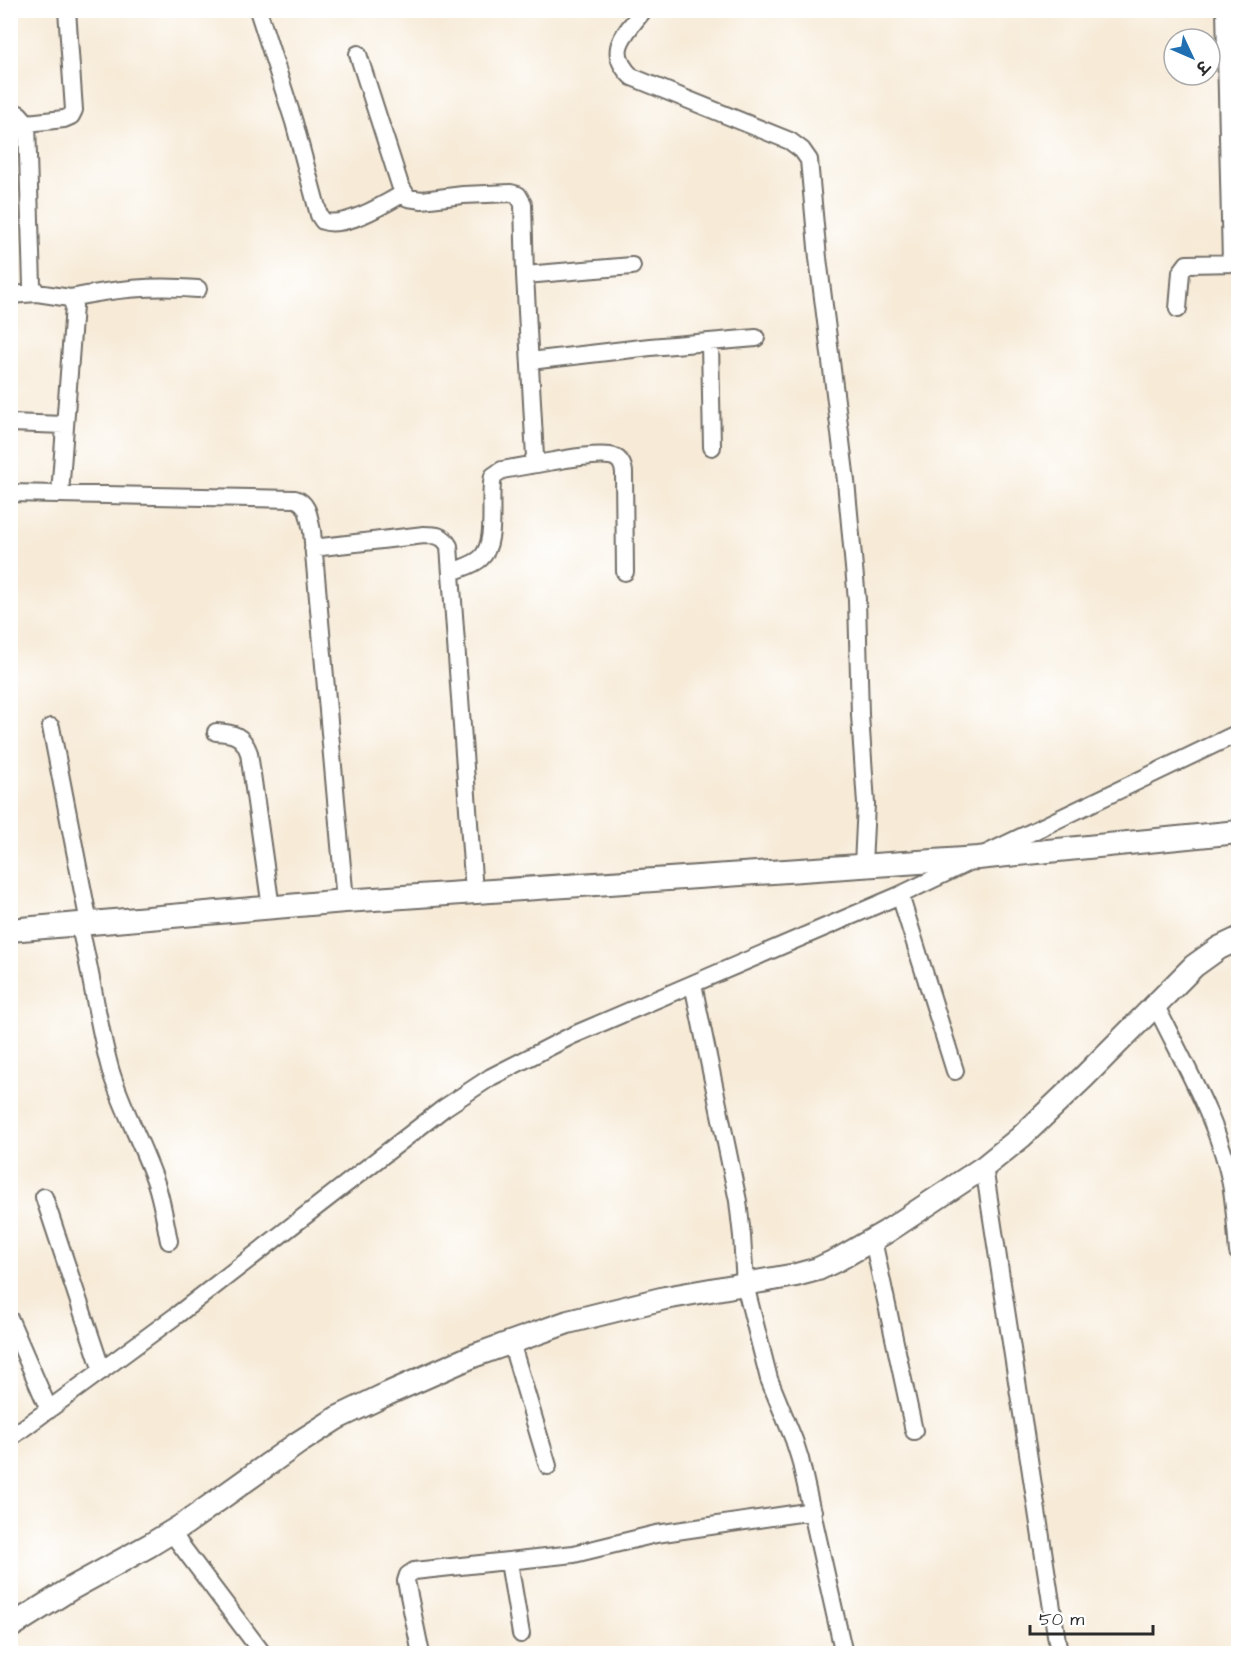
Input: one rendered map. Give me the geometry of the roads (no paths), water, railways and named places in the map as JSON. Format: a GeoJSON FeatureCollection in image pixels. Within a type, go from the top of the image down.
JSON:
{"type":"FeatureCollection","features":[{"type":"Feature","properties":{"kind":"street"},"geometry":{"type":"LineString","coordinates":[[27,123],[64,119],[71,116],[74,110],[67,10]]}},
{"type":"Feature","properties":{"kind":"street"},"geometry":{"type":"LineString","coordinates":[[258,10],[323,221],[328,223],[349,219],[374,210],[404,193]]}},
{"type":"Feature","properties":{"kind":"street"},"geometry":{"type":"LineString","coordinates":[[1179,309],[1181,272],[1187,264],[1235,262],[1233,132],[1226,10]]}},
{"type":"Feature","properties":{"kind":"street"},"geometry":{"type":"LineString","coordinates":[[642,12],[622,37],[618,47],[618,57],[622,68],[632,77],[790,141],[802,150],[809,160],[818,258],[846,481],[857,600],[860,715],[866,804],[863,865]]}},
{"type":"Feature","properties":{"kind":"street"},"geometry":{"type":"LineString","coordinates":[[358,54],[404,193],[408,198],[422,200],[487,193],[511,193],[518,195],[524,204],[525,275],[535,457],[530,465]]}},
{"type":"Feature","properties":{"kind":"street"},"geometry":{"type":"LineString","coordinates":[[10,111],[19,114],[27,123],[32,285],[37,293]]}},
{"type":"Feature","properties":{"kind":"street"},"geometry":{"type":"LineString","coordinates":[[525,275],[632,266]]}},
{"type":"Feature","properties":{"kind":"street"},"geometry":{"type":"LineString","coordinates":[[10,295],[37,293],[70,298],[117,289],[150,286],[198,289]]}},
{"type":"Feature","properties":{"kind":"street"},"geometry":{"type":"LineString","coordinates":[[60,494],[74,306],[70,298]]}},
{"type":"Feature","properties":{"kind":"street"},"geometry":{"type":"LineString","coordinates":[[530,361],[756,338]]}},
{"type":"Feature","properties":{"kind":"street"},"geometry":{"type":"LineString","coordinates":[[710,343],[712,447]]}},
{"type":"Feature","properties":{"kind":"street"},"geometry":{"type":"LineString","coordinates":[[10,423],[64,425]]}},
{"type":"Feature","properties":{"kind":"street"},"geometry":{"type":"LineString","coordinates":[[452,572],[476,562],[486,552],[494,476],[502,470],[577,458],[611,456],[619,460],[624,472],[625,572]]}},
{"type":"Feature","properties":{"kind":"street"},"geometry":{"type":"LineString","coordinates":[[10,493],[295,499],[305,506],[312,531],[345,901]]}},
{"type":"Feature","properties":{"kind":"street"},"geometry":{"type":"LineString","coordinates":[[313,548],[437,535],[446,539],[450,546],[474,892]]}},
{"type":"Feature","properties":{"kind":"street"},"geometry":{"type":"LineString","coordinates":[[51,727],[100,1029],[112,1074],[156,1181],[169,1241]]}},
{"type":"Feature","properties":{"kind":"street"},"geometry":{"type":"LineString","coordinates":[[216,732],[240,736],[249,753],[271,908]]}},
{"type":"Feature","properties":{"kind":"street"},"geometry":{"type":"LineString","coordinates":[[10,1438],[102,1371],[470,1090],[571,1036],[900,895],[1239,733]]}},
{"type":"Feature","properties":{"kind":"street"},"geometry":{"type":"LineString","coordinates":[[10,930],[345,901],[978,858],[1239,832]]}},
{"type":"Feature","properties":{"kind":"street"},"geometry":{"type":"LineString","coordinates":[[900,895],[955,1071]]}},
{"type":"Feature","properties":{"kind":"street"},"geometry":{"type":"LineString","coordinates":[[10,1627],[72,1588],[171,1532],[337,1418],[473,1356],[568,1322],[665,1298],[745,1285],[818,1269],[873,1240],[984,1167],[1021,1137],[1207,956],[1239,939]]}},
{"type":"Feature","properties":{"kind":"street"},"geometry":{"type":"LineString","coordinates":[[693,984],[738,1201],[745,1285],[769,1379],[794,1440],[813,1510],[844,1653]]}},
{"type":"Feature","properties":{"kind":"street"},"geometry":{"type":"LineString","coordinates":[[1156,1006],[1213,1126],[1222,1151],[1230,1183],[1239,1252]]}},
{"type":"Feature","properties":{"kind":"street"},"geometry":{"type":"LineString","coordinates":[[984,1167],[1059,1653]]}},
{"type":"Feature","properties":{"kind":"street"},"geometry":{"type":"LineString","coordinates":[[44,1197],[102,1371]]}},
{"type":"Feature","properties":{"kind":"street"},"geometry":{"type":"LineString","coordinates":[[873,1240],[914,1431]]}},
{"type":"Feature","properties":{"kind":"street"},"geometry":{"type":"LineString","coordinates":[[10,1320],[49,1410]]}},
{"type":"Feature","properties":{"kind":"street"},"geometry":{"type":"LineString","coordinates":[[511,1341],[548,1466]]}},
{"type":"Feature","properties":{"kind":"street"},"geometry":{"type":"LineString","coordinates":[[421,1653],[406,1589],[408,1575],[414,1571],[574,1554],[656,1534],[813,1510]]}},
{"type":"Feature","properties":{"kind":"street"},"geometry":{"type":"LineString","coordinates":[[171,1532],[263,1653]]}},
{"type":"Feature","properties":{"kind":"street"},"geometry":{"type":"LineString","coordinates":[[509,1562],[522,1635]]}}]}
